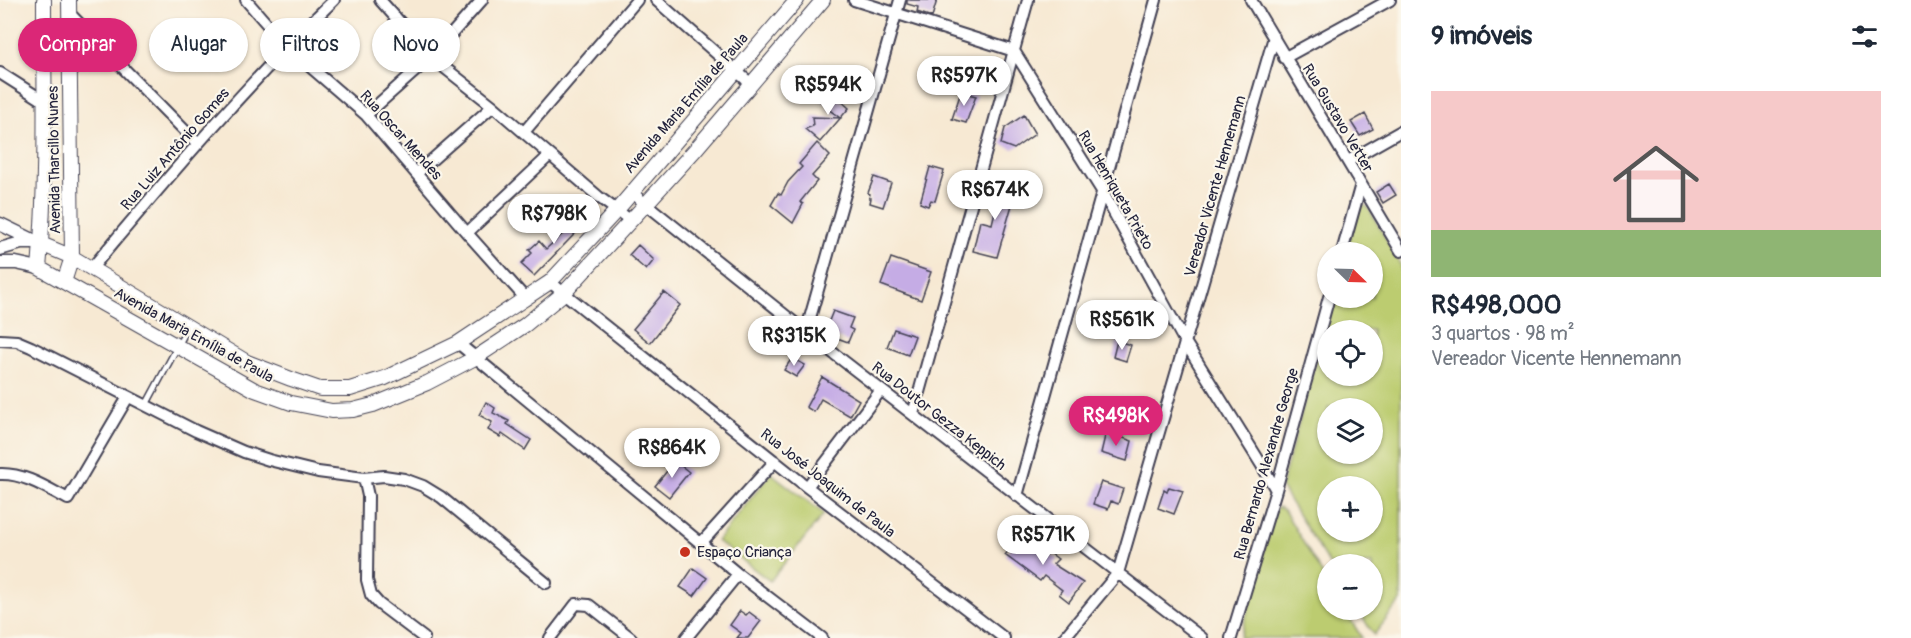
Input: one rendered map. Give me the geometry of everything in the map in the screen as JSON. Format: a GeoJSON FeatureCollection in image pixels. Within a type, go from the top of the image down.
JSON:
{"type":"FeatureCollection","features":[{"type":"Feature","properties":{"kind":"main road","name":"Avenida Tharcillo Nunes"},"geometry":{"type":"LineString","coordinates":[[39,268],[44,101],[44,0]]}},
{"type":"Feature","properties":{"kind":"main road","name":"Avenida Maria Emília de Paula"},"geometry":{"type":"LineString","coordinates":[[41,244],[72,257],[247,362],[320,389],[350,389],[385,378],[458,343],[550,282],[617,210],[796,0]]}},
{"type":"Feature","properties":{"kind":"main road","name":"Avenida Maria Emília de Paula"},"geometry":{"type":"LineString","coordinates":[[39,268],[255,390],[291,403],[332,411],[353,410],[373,405],[427,383],[475,358],[525,325],[564,293],[695,150],[823,0]]}},
{"type":"Feature","properties":{"kind":"main road","name":"Avenida Tharcillo Nunes"},"geometry":{"type":"LineString","coordinates":[[64,282],[72,257],[69,6]]}},
{"type":"Feature","properties":{"kind":"street","name":"Rua Oscar Mendes"},"geometry":{"type":"LineString","coordinates":[[246,0],[262,18]]}},
{"type":"Feature","properties":{"kind":"street","name":"Rua Luiz Antônio Gomes"},"geometry":{"type":"LineString","coordinates":[[315,18],[334,0]]}},
{"type":"Feature","properties":{"kind":"street"},"geometry":{"type":"LineString","coordinates":[[380,0],[396,18]]}},
{"type":"Feature","properties":{"kind":"street"},"geometry":{"type":"LineString","coordinates":[[460,25],[482,0]]}},
{"type":"Feature","properties":{"kind":"street"},"geometry":{"type":"LineString","coordinates":[[524,132],[637,0]]}},
{"type":"Feature","properties":{"kind":"street"},"geometry":{"type":"LineString","coordinates":[[656,0],[751,84]]}},
{"type":"Feature","properties":{"kind":"street"},"geometry":{"type":"LineString","coordinates":[[854,0],[1014,51]]}},
{"type":"Feature","properties":{"kind":"street"},"geometry":{"type":"LineString","coordinates":[[806,332],[900,0]]}},
{"type":"Feature","properties":{"kind":"street"},"geometry":{"type":"LineString","coordinates":[[913,414],[1028,0]]}},
{"type":"Feature","properties":{"kind":"street"},"geometry":{"type":"LineString","coordinates":[[1017,496],[1156,0]]}},
{"type":"Feature","properties":{"kind":"street","name":"Rua Gustavo Vetter"},"geometry":{"type":"LineString","coordinates":[[1251,0],[1401,251]]}},
{"type":"Feature","properties":{"kind":"street"},"geometry":{"type":"LineString","coordinates":[[1284,58],[1390,0]]}},
{"type":"Feature","properties":{"kind":"street"},"geometry":{"type":"LineString","coordinates":[[69,6],[197,143]]}},
{"type":"Feature","properties":{"kind":"street","name":"Vereador Vicente Hennemann"},"geometry":{"type":"LineString","coordinates":[[1064,638],[1118,573],[1274,38]]}},
{"type":"Feature","properties":{"kind":"street","name":"Rua Henriqueta Prieto"},"geometry":{"type":"LineString","coordinates":[[1014,51],[1102,192],[1185,342],[1276,490]]}},
{"type":"Feature","properties":{"kind":"street","name":"Rua Luiz Antônio Gomes"},"geometry":{"type":"LineString","coordinates":[[91,269],[197,143],[262,72]]}},
{"type":"Feature","properties":{"kind":"street","name":"Rua Oscar Mendes"},"geometry":{"type":"LineString","coordinates":[[316,72],[366,115],[526,299]]}},
{"type":"Feature","properties":{"kind":"street"},"geometry":{"type":"LineString","coordinates":[[366,115],[414,72]]}},
{"type":"Feature","properties":{"kind":"street"},"geometry":{"type":"LineString","coordinates":[[450,72],[630,220]]}},
{"type":"Feature","properties":{"kind":"street"},"geometry":{"type":"LineString","coordinates":[[0,73],[44,101]]}},
{"type":"Feature","properties":{"kind":"street"},"geometry":{"type":"LineString","coordinates":[[417,173],[493,106]]}},
{"type":"Feature","properties":{"kind":"street"},"geometry":{"type":"LineString","coordinates":[[1348,161],[1401,131]]}},
{"type":"Feature","properties":{"kind":"street"},"geometry":{"type":"LineString","coordinates":[[467,233],[550,155]]}},
{"type":"Feature","properties":{"kind":"street"},"geometry":{"type":"LineString","coordinates":[[1345,242],[1361,184]]}},
{"type":"Feature","properties":{"kind":"street","name":"Rua Doutor Gezza Keppich"},"geometry":{"type":"LineString","coordinates":[[631,192],[806,332],[1202,638]]}},
{"type":"Feature","properties":{"kind":"street","name":"Avenida Maria Emília de Paula"},"geometry":{"type":"LineString","coordinates":[[0,224],[41,244]]}},
{"type":"Feature","properties":{"kind":"street","name":"Avenida Maria Emília de Paula"},"geometry":{"type":"LineString","coordinates":[[0,249],[21,243],[41,244]]}},
{"type":"Feature","properties":{"kind":"street"},"geometry":{"type":"LineString","coordinates":[[0,263],[16,263],[39,268]]}},
{"type":"Feature","properties":{"kind":"street","name":"Rua José Joaquim de Paula"},"geometry":{"type":"LineString","coordinates":[[550,282],[775,461],[1004,638]]}},
{"type":"Feature","properties":{"kind":"street","name":"Rua Bernardo Alexandre George"},"geometry":{"type":"LineString","coordinates":[[1231,638],[1276,490],[1326,308]]}},
{"type":"Feature","properties":{"kind":"street"},"geometry":{"type":"LineString","coordinates":[[0,340],[17,341],[31,347],[145,406],[220,442],[261,458],[318,472],[364,478],[384,476],[404,479],[423,486],[441,497],[546,583]]}},
{"type":"Feature","properties":{"kind":"street"},"geometry":{"type":"LineString","coordinates":[[458,343],[738,574],[822,638]]}},
{"type":"Feature","properties":{"kind":"street"},"geometry":{"type":"LineString","coordinates":[[807,486],[881,390]]}},
{"type":"Feature","properties":{"kind":"street"},"geometry":{"type":"LineString","coordinates":[[0,474],[25,477],[68,499],[128,397]]}},
{"type":"Feature","properties":{"kind":"street"},"geometry":{"type":"LineString","coordinates":[[702,542],[775,461]]}},
{"type":"Feature","properties":{"kind":"street"},"geometry":{"type":"LineString","coordinates":[[364,478],[368,496],[367,580],[371,595],[379,604],[424,638]]}},
{"type":"Feature","properties":{"kind":"street"},"geometry":{"type":"LineString","coordinates":[[686,638],[738,574]]}},
{"type":"Feature","properties":{"kind":"street"},"geometry":{"type":"LineString","coordinates":[[550,638],[576,604],[589,605],[631,638]]}},
{"type":"Feature","properties":{"kind":"lane"},"geometry":{"type":"LineString","coordinates":[[680,135],[695,150]]}},
{"type":"Feature","properties":{"kind":"lane"},"geometry":{"type":"LineString","coordinates":[[145,406],[188,327]]}},
{"type":"Feature","properties":{"kind":"green space"},"geometry":{"type":"Polygon","coordinates":[[[1358,206],[1368,207],[1401,266],[1401,600],[1374,635],[1364,620],[1383,620],[1383,554],[1323,554],[1281,487],[1317,355],[1317,386],[1383,386],[1383,320],[1327,320],[1330,308],[1383,308],[1383,242],[1349,242],[1358,206]]]}},
{"type":"Feature","properties":{"kind":"green space"},"geometry":{"type":"Polygon","coordinates":[[[771,473],[824,514],[770,581],[717,541],[771,473]]]}},
{"type":"Feature","properties":{"kind":"green space"},"geometry":{"type":"Polygon","coordinates":[[[1276,508],[1284,510],[1317,565],[1317,620],[1351,620],[1362,638],[1240,638],[1276,508]]]}},
{"type":"Feature","properties":{"kind":"building"},"geometry":{"type":"Polygon","coordinates":[[[907,0],[937,0],[932,17],[917,12],[918,7],[907,4],[907,0]]]}},
{"type":"Feature","properties":{"kind":"building"},"geometry":{"type":"Polygon","coordinates":[[[826,87],[849,108],[820,142],[805,129],[813,126],[812,117],[840,118],[827,108],[829,105],[820,100],[826,87]]]}},
{"type":"Feature","properties":{"kind":"building"},"geometry":{"type":"Polygon","coordinates":[[[961,92],[976,96],[966,123],[952,119],[961,92]]]}},
{"type":"Feature","properties":{"kind":"building"},"geometry":{"type":"Polygon","coordinates":[[[1365,114],[1373,129],[1360,136],[1351,122],[1365,114]]]}},
{"type":"Feature","properties":{"kind":"building"},"geometry":{"type":"Polygon","coordinates":[[[1024,115],[1035,134],[1014,149],[1001,144],[1005,128],[1024,115]]]}},
{"type":"Feature","properties":{"kind":"building"},"geometry":{"type":"Polygon","coordinates":[[[817,143],[830,156],[812,176],[817,181],[800,202],[803,204],[793,223],[771,205],[778,193],[781,195],[788,182],[802,167],[799,164],[817,143]]]}},
{"type":"Feature","properties":{"kind":"building"},"geometry":{"type":"Polygon","coordinates":[[[930,167],[944,171],[935,201],[931,200],[928,206],[920,203],[930,167]]]}},
{"type":"Feature","properties":{"kind":"building"},"geometry":{"type":"Polygon","coordinates":[[[874,177],[891,183],[883,207],[870,203],[871,198],[868,193],[874,177]]]}},
{"type":"Feature","properties":{"kind":"building"},"geometry":{"type":"Polygon","coordinates":[[[989,182],[1016,191],[997,257],[973,251],[980,221],[992,224],[997,203],[991,202],[993,195],[986,193],[989,182]]]}},
{"type":"Feature","properties":{"kind":"building"},"geometry":{"type":"Polygon","coordinates":[[[1389,184],[1396,195],[1383,203],[1376,192],[1389,184]]]}},
{"type":"Feature","properties":{"kind":"building"},"geometry":{"type":"Polygon","coordinates":[[[586,207],[594,214],[534,276],[521,264],[532,253],[529,250],[539,241],[546,249],[566,231],[586,207]]]}},
{"type":"Feature","properties":{"kind":"building"},"geometry":{"type":"Polygon","coordinates":[[[638,245],[654,260],[646,270],[629,255],[638,245]]]}},
{"type":"Feature","properties":{"kind":"building"},"geometry":{"type":"Polygon","coordinates":[[[891,258],[931,272],[921,300],[881,285],[891,258]]]}},
{"type":"Feature","properties":{"kind":"building"},"geometry":{"type":"Polygon","coordinates":[[[664,292],[680,305],[650,343],[633,329],[664,292]]]}},
{"type":"Feature","properties":{"kind":"building"},"geometry":{"type":"Polygon","coordinates":[[[833,311],[853,318],[849,328],[853,330],[848,342],[824,333],[833,311]]]}},
{"type":"Feature","properties":{"kind":"building"},"geometry":{"type":"Polygon","coordinates":[[[894,329],[915,336],[908,355],[887,347],[894,329]]]}},
{"type":"Feature","properties":{"kind":"building"},"geometry":{"type":"Polygon","coordinates":[[[1117,341],[1131,345],[1126,361],[1113,357],[1117,341]]]}},
{"type":"Feature","properties":{"kind":"building"},"geometry":{"type":"Polygon","coordinates":[[[792,358],[805,365],[796,377],[784,370],[792,358]]]}},
{"type":"Feature","properties":{"kind":"building"},"geometry":{"type":"Polygon","coordinates":[[[822,377],[859,400],[850,416],[821,399],[814,412],[806,407],[822,377]]]}},
{"type":"Feature","properties":{"kind":"building"},"geometry":{"type":"Polygon","coordinates":[[[486,402],[495,408],[493,413],[509,421],[507,424],[531,440],[525,450],[502,434],[500,437],[488,430],[492,422],[479,415],[486,402]]]}},
{"type":"Feature","properties":{"kind":"building"},"geometry":{"type":"Polygon","coordinates":[[[1106,432],[1132,441],[1127,461],[1101,453],[1106,432]]]}},
{"type":"Feature","properties":{"kind":"building"},"geometry":{"type":"Polygon","coordinates":[[[675,461],[689,472],[669,497],[655,486],[675,461]]]}},
{"type":"Feature","properties":{"kind":"building"},"geometry":{"type":"Polygon","coordinates":[[[1101,482],[1123,489],[1118,504],[1111,501],[1108,509],[1093,504],[1101,482]]]}},
{"type":"Feature","properties":{"kind":"building"},"geometry":{"type":"Polygon","coordinates":[[[1169,487],[1183,491],[1174,514],[1158,508],[1164,490],[1167,492],[1169,487]]]}},
{"type":"Feature","properties":{"kind":"building"},"geometry":{"type":"Polygon","coordinates":[[[1023,533],[1058,559],[1053,564],[1083,583],[1069,602],[1059,594],[1062,590],[1044,576],[1040,581],[1005,555],[1023,533]]]}},
{"type":"Feature","properties":{"kind":"building"},"geometry":{"type":"Polygon","coordinates":[[[693,568],[707,578],[694,596],[680,587],[693,568]]]}},
{"type":"Feature","properties":{"kind":"building"},"geometry":{"type":"Polygon","coordinates":[[[740,611],[746,615],[749,612],[761,621],[748,638],[737,638],[741,633],[730,625],[740,611]]]}},
{"type":"Feature","properties":{"kind":"place","name":"Espaço Criança"},"geometry":{"type":"Point","coordinates":[685,552]}}]}
